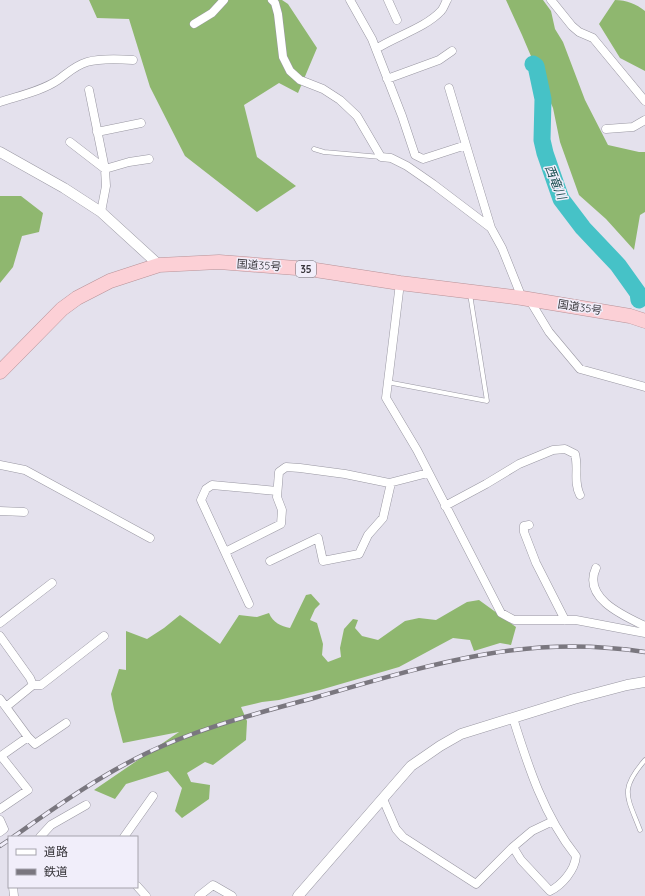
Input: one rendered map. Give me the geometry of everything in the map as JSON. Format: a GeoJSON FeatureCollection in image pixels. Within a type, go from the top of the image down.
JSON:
{"type":"FeatureCollection","features":[{"type":"Feature","properties":{"kind":"highway","name":"国道35号"},"geometry":{"type":"LineString","coordinates":[[0,372],[62,309],[77,298],[110,281],[159,265],[219,262],[310,269],[400,283],[525,299],[630,316],[645,321]]}},
{"type":"Feature","properties":{"kind":"street"},"geometry":{"type":"LineString","coordinates":[[194,24],[212,13],[224,0]]}},
{"type":"Feature","properties":{"kind":"street"},"geometry":{"type":"LineString","coordinates":[[272,0],[275,3],[278,14],[283,57],[290,71],[300,80],[323,88],[340,100],[357,116],[381,157],[391,158],[407,166],[491,228]]}},
{"type":"Feature","properties":{"kind":"street"},"geometry":{"type":"LineString","coordinates":[[350,0],[372,39],[415,155],[423,159],[466,145]]}},
{"type":"Feature","properties":{"kind":"street"},"geometry":{"type":"LineString","coordinates":[[388,0],[397,20]]}},
{"type":"Feature","properties":{"kind":"street"},"geometry":{"type":"LineString","coordinates":[[376,49],[424,24],[441,10],[447,0]]}},
{"type":"Feature","properties":{"kind":"street"},"geometry":{"type":"LineString","coordinates":[[551,0],[572,26],[580,32],[593,38],[645,101]]}},
{"type":"Feature","properties":{"kind":"street"},"geometry":{"type":"LineString","coordinates":[[387,79],[439,60],[452,51]]}},
{"type":"Feature","properties":{"kind":"street"},"geometry":{"type":"LineString","coordinates":[[0,102],[32,92],[58,81],[72,69],[88,62],[107,59],[133,60]]}},
{"type":"Feature","properties":{"kind":"street"},"geometry":{"type":"LineString","coordinates":[[449,88],[491,228],[502,248],[525,299],[549,332],[580,369],[645,387]]}},
{"type":"Feature","properties":{"kind":"street"},"geometry":{"type":"LineString","coordinates":[[89,90],[105,169],[106,186],[101,212]]}},
{"type":"Feature","properties":{"kind":"street"},"geometry":{"type":"LineString","coordinates":[[606,129],[633,127],[645,120]]}},
{"type":"Feature","properties":{"kind":"street"},"geometry":{"type":"LineString","coordinates":[[97,132],[141,123]]}},
{"type":"Feature","properties":{"kind":"street"},"geometry":{"type":"LineString","coordinates":[[70,142],[105,169]]}},
{"type":"Feature","properties":{"kind":"street"},"geometry":{"type":"LineString","coordinates":[[0,152],[64,188],[101,212],[159,265]]}},
{"type":"Feature","properties":{"kind":"street"},"geometry":{"type":"LineString","coordinates":[[105,169],[129,162],[149,159]]}},
{"type":"Feature","properties":{"kind":"street"},"geometry":{"type":"LineString","coordinates":[[400,283],[386,398],[428,473],[501,613],[514,620],[576,620],[645,633]]}},
{"type":"Feature","properties":{"kind":"street"},"geometry":{"type":"LineString","coordinates":[[445,506],[519,464],[553,450],[566,449],[575,454],[577,462],[576,487],[580,495]]}},
{"type":"Feature","properties":{"kind":"street"},"geometry":{"type":"LineString","coordinates":[[0,465],[25,470],[150,538]]}},
{"type":"Feature","properties":{"kind":"street"},"geometry":{"type":"LineString","coordinates":[[225,552],[281,524],[282,510],[277,497],[277,491],[279,472],[286,467],[345,474],[389,483],[428,473]]}},
{"type":"Feature","properties":{"kind":"street"},"geometry":{"type":"LineString","coordinates":[[270,560],[318,538],[323,561],[359,554],[368,535],[383,518],[391,482]]}},
{"type":"Feature","properties":{"kind":"street"},"geometry":{"type":"LineString","coordinates":[[248,604],[201,500],[206,489],[212,485],[277,491]]}},
{"type":"Feature","properties":{"kind":"street"},"geometry":{"type":"LineString","coordinates":[[0,511],[24,512]]}},
{"type":"Feature","properties":{"kind":"street"},"geometry":{"type":"LineString","coordinates":[[529,525],[524,526],[524,532],[536,563],[565,620]]}},
{"type":"Feature","properties":{"kind":"street"},"geometry":{"type":"LineString","coordinates":[[596,568],[593,575],[595,587],[599,597],[606,605],[645,626]]}},
{"type":"Feature","properties":{"kind":"street"},"geometry":{"type":"LineString","coordinates":[[0,623],[52,583]]}},
{"type":"Feature","properties":{"kind":"street"},"geometry":{"type":"LineString","coordinates":[[0,636],[30,678],[33,685]]}},
{"type":"Feature","properties":{"kind":"street"},"geometry":{"type":"LineString","coordinates":[[6,707],[33,685],[41,685],[104,636]]}},
{"type":"Feature","properties":{"kind":"street"},"geometry":{"type":"LineString","coordinates":[[298,896],[411,766],[440,746],[461,734],[619,687],[645,682]]}},
{"type":"Feature","properties":{"kind":"street"},"geometry":{"type":"LineString","coordinates":[[0,699],[28,737],[35,744],[66,723]]}},
{"type":"Feature","properties":{"kind":"street"},"geometry":{"type":"LineString","coordinates":[[513,718],[535,781],[553,821],[567,845],[576,856],[576,862],[557,888],[550,891],[521,860],[513,847]]}},
{"type":"Feature","properties":{"kind":"street"},"geometry":{"type":"LineString","coordinates":[[0,809],[28,790],[1,755],[28,737]]}},
{"type":"Feature","properties":{"kind":"street"},"geometry":{"type":"LineString","coordinates":[[125,836],[153,796]]}},
{"type":"Feature","properties":{"kind":"street"},"geometry":{"type":"LineString","coordinates":[[383,799],[396,829],[404,837],[476,884],[513,847],[532,831],[553,821]]}},
{"type":"Feature","properties":{"kind":"street"},"geometry":{"type":"LineString","coordinates":[[41,836],[51,825],[86,805]]}},
{"type":"Feature","properties":{"kind":"street"},"geometry":{"type":"LineString","coordinates":[[0,820],[4,829],[0,832]]}},
{"type":"Feature","properties":{"kind":"street"},"geometry":{"type":"LineString","coordinates":[[199,896],[213,885],[232,896]]}},
{"type":"Feature","properties":{"kind":"street"},"geometry":{"type":"LineString","coordinates":[[138,887],[146,896]]}},
{"type":"Feature","properties":{"kind":"lane"},"geometry":{"type":"LineString","coordinates":[[314,149],[324,152],[381,157]]}},
{"type":"Feature","properties":{"kind":"lane"},"geometry":{"type":"LineString","coordinates":[[387,382],[487,401],[470,292]]}},
{"type":"Feature","properties":{"kind":"lane"},"geometry":{"type":"LineString","coordinates":[[640,830],[628,797],[628,787],[635,772],[645,760]]}},
{"type":"Feature","properties":{"kind":"green space"},"geometry":{"type":"Polygon","coordinates":[[[89,0],[282,0],[288,4],[317,48],[298,93],[279,83],[244,105],[257,157],[296,186],[257,212],[185,156],[150,87],[129,19],[97,18],[89,0]]]}},
{"type":"Feature","properties":{"kind":"green space"},"geometry":{"type":"Polygon","coordinates":[[[506,0],[543,0],[551,11],[555,29],[563,42],[585,100],[608,145],[645,152],[645,212],[640,215],[634,250],[606,219],[579,195],[560,142],[553,108],[506,0]]]}},
{"type":"Feature","properties":{"kind":"green space"},"geometry":{"type":"Polygon","coordinates":[[[615,0],[631,3],[645,11],[645,71],[620,58],[599,24],[615,0]]]}},
{"type":"Feature","properties":{"kind":"green space"},"geometry":{"type":"Polygon","coordinates":[[[0,196],[21,196],[43,213],[39,232],[22,236],[13,267],[0,283],[0,196]]]}},
{"type":"Feature","properties":{"kind":"green space"},"geometry":{"type":"Polygon","coordinates":[[[311,594],[320,604],[315,609],[310,620],[317,623],[323,644],[322,655],[328,662],[341,657],[340,648],[344,629],[353,619],[358,620],[355,628],[362,636],[378,640],[405,621],[419,618],[436,620],[467,602],[479,600],[516,627],[511,645],[500,643],[474,651],[470,640],[453,638],[399,667],[320,690],[241,707],[247,721],[246,740],[213,765],[205,762],[187,773],[191,782],[210,785],[209,799],[182,818],[175,811],[182,788],[168,771],[126,784],[115,799],[94,790],[179,732],[123,743],[111,694],[119,669],[126,670],[126,631],[147,639],[180,615],[220,644],[239,615],[257,617],[269,613],[278,624],[290,628],[306,595],[311,594]]]}},
{"type":"Feature","properties":{"kind":"waterway","name":"西竜川"},"geometry":{"type":"LineString","coordinates":[[533,64],[536,66],[543,99],[542,140],[561,199],[583,228],[618,265],[638,293],[639,300]]}},
{"type":"Feature","properties":{"kind":"railway"},"geometry":{"type":"LineString","coordinates":[[14,836],[78,792],[129,762],[167,744],[209,728],[252,715],[401,673],[487,654],[546,647],[606,648],[645,652]]}},
{"type":"Feature","properties":{"kind":"railway"},"geometry":{"type":"LineString","coordinates":[[0,846],[8,841]]}}]}
